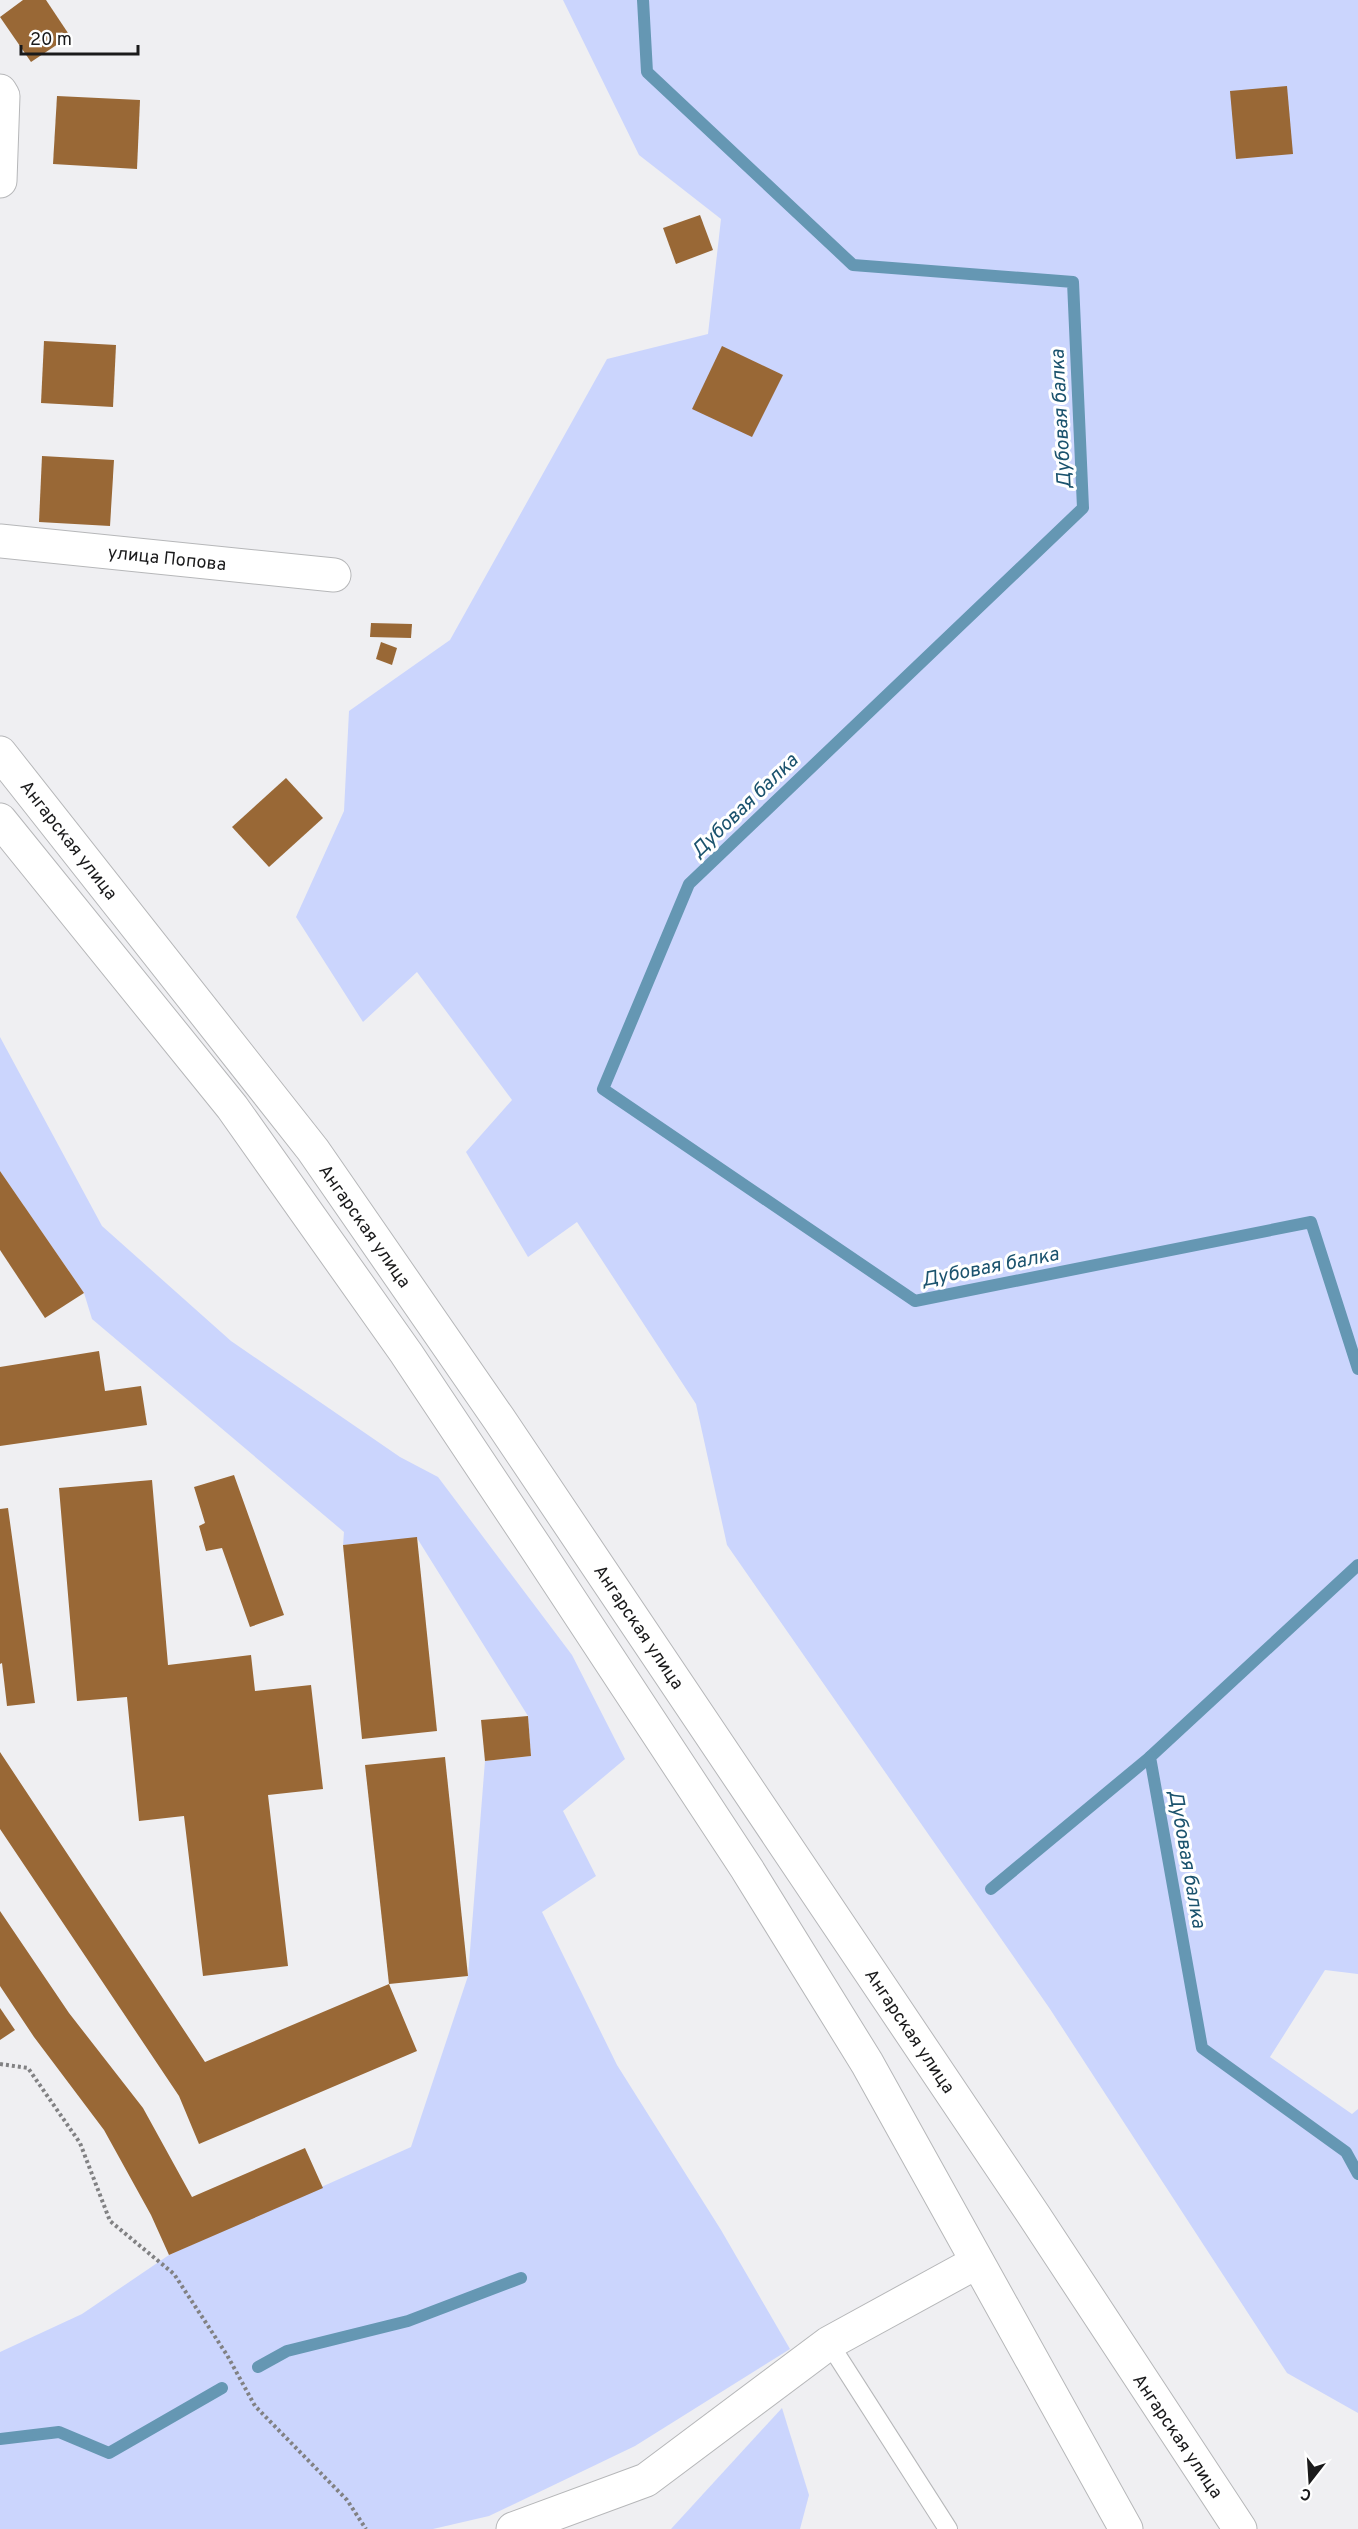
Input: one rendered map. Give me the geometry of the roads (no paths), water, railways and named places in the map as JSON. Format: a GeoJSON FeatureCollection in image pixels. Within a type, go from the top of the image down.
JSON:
{"type":"FeatureCollection","features":[{"type":"Feature","properties":{"kind":"main road"},"geometry":{"type":"LineString","coordinates":[[0,92],[3,96],[0,181]]}},
{"type":"Feature","properties":{"kind":"main road","name":"улица Попова"},"geometry":{"type":"LineString","coordinates":[[0,542],[334,575]]}},
{"type":"Feature","properties":{"kind":"main road","name":"Ангарская улица"},"geometry":{"type":"LineString","coordinates":[[0,753],[313,1150],[519,1448],[1028,2207],[1240,2529]]}},
{"type":"Feature","properties":{"kind":"main road"},"geometry":{"type":"LineString","coordinates":[[0,820],[232,1107],[406,1353],[747,1869],[867,2063],[1126,2529]]}},
{"type":"Feature","properties":{"kind":"main road"},"geometry":{"type":"LineString","coordinates":[[513,2529],[646,2480],[829,2343],[977,2262]]}},
{"type":"Feature","properties":{"kind":"lane"},"geometry":{"type":"LineString","coordinates":[[829,2343],[948,2529]]}},
{"type":"Feature","properties":{"kind":"waterway","name":"Дубовая балка"},"geometry":{"type":"LineString","coordinates":[[643,0],[647,72],[853,265],[1073,282],[1083,508],[689,884],[603,1089],[915,1301],[1311,1222],[1358,1369]]}},
{"type":"Feature","properties":{"kind":"waterway","name":"Дубовая балка"},"geometry":{"type":"LineString","coordinates":[[1358,1565],[1150,1757],[1202,2048],[1346,2152],[1358,2174]]}},
{"type":"Feature","properties":{"kind":"waterway"},"geometry":{"type":"LineString","coordinates":[[991,1889],[1150,1757]]}},
{"type":"Feature","properties":{"kind":"waterway"},"geometry":{"type":"LineString","coordinates":[[258,2367],[287,2351],[408,2321],[521,2278]]}},
{"type":"Feature","properties":{"kind":"waterway"},"geometry":{"type":"LineString","coordinates":[[0,2439],[59,2432],[109,2453],[222,2388]]}}]}
